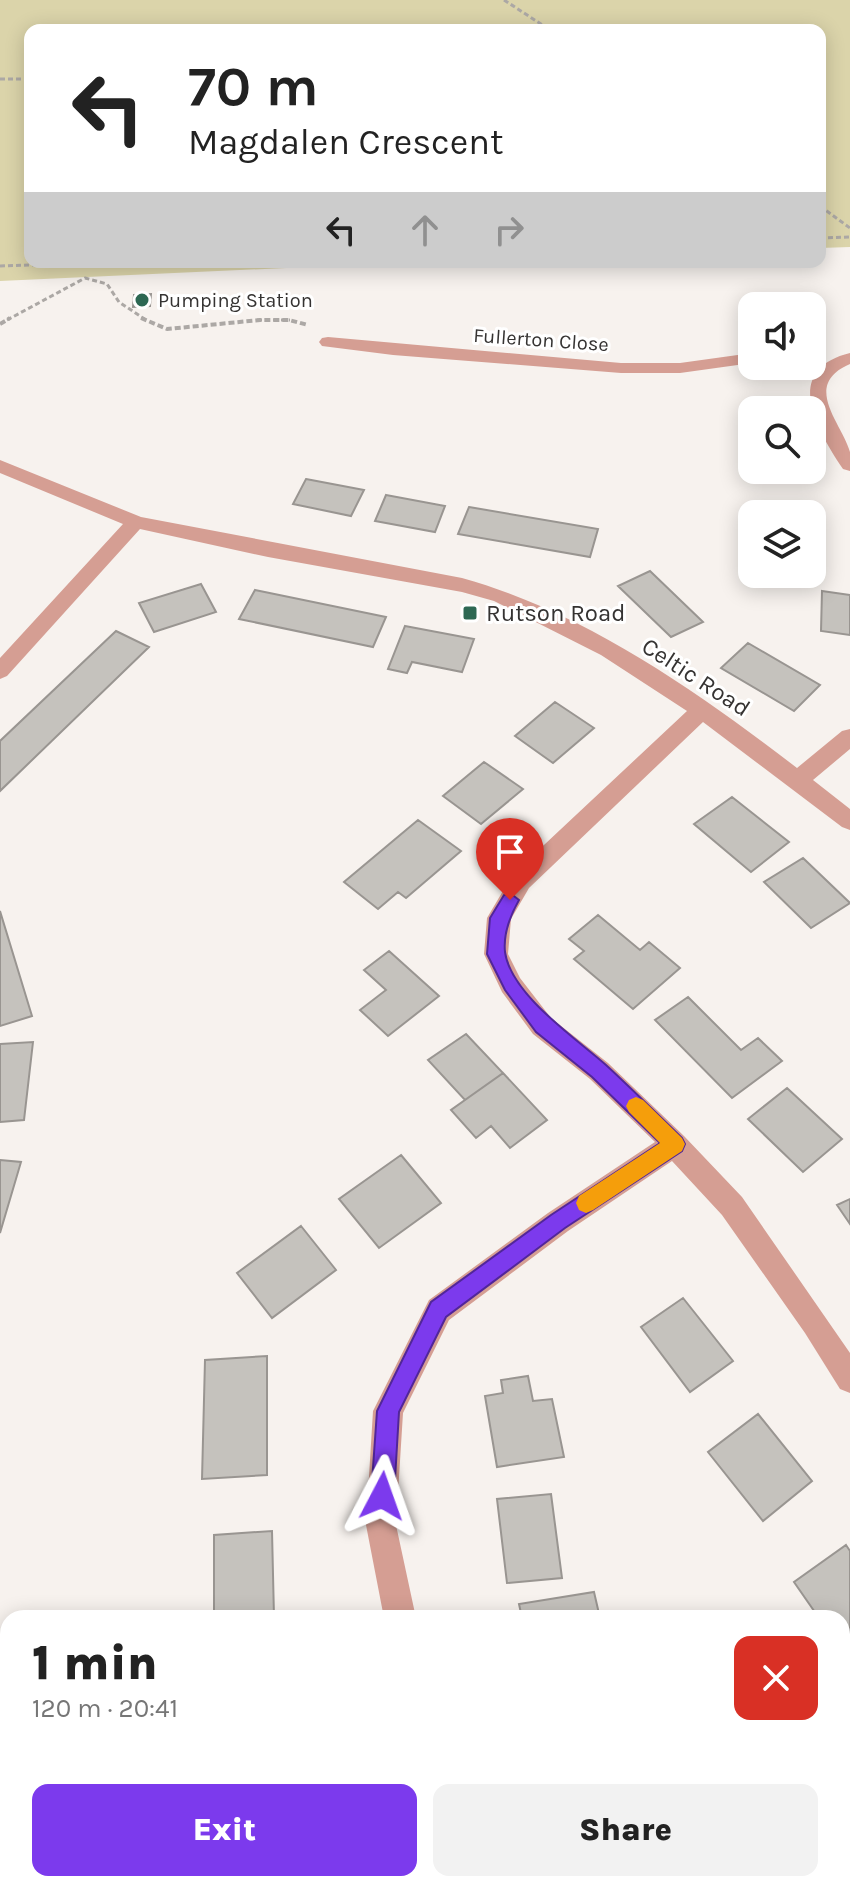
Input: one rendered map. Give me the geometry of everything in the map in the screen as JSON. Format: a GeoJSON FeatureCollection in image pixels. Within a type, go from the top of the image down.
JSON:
{"type":"FeatureCollection","features":[{"type":"Feature","properties":{"kind":"street","name":"Fullerton Close"},"geometry":{"type":"LineString","coordinates":[[328,342],[621,368],[680,368],[738,360]]}},
{"type":"Feature","properties":{"kind":"street"},"geometry":{"type":"LineString","coordinates":[[826,365],[850,358]]}},
{"type":"Feature","properties":{"kind":"street"},"geometry":{"type":"LineString","coordinates":[[818,380],[820,408],[827,429],[850,465]]}},
{"type":"Feature","properties":{"kind":"street"},"geometry":{"type":"LineString","coordinates":[[0,466],[136,522],[0,671]]}},
{"type":"Feature","properties":{"kind":"street","name":"Celtic Road"},"geometry":{"type":"LineString","coordinates":[[136,522],[268,550],[462,585],[501,596],[608,650],[702,710],[850,821]]}},
{"type":"Feature","properties":{"kind":"street"},"geometry":{"type":"LineString","coordinates":[[702,710],[521,881],[499,918],[496,954],[511,985],[542,1026],[599,1071],[675,1144],[732,1206],[815,1323],[850,1379]]}},
{"type":"Feature","properties":{"kind":"street"},"geometry":{"type":"LineString","coordinates":[[797,780],[850,737]]}},
{"type":"Feature","properties":{"kind":"street"},"geometry":{"type":"LineString","coordinates":[[398,1610],[381,1525],[388,1411],[439,1310],[558,1222],[675,1144]]}},
{"type":"Feature","properties":{"kind":"path"},"geometry":{"type":"LineString","coordinates":[[504,0],[541,24]]}},
{"type":"Feature","properties":{"kind":"path"},"geometry":{"type":"LineString","coordinates":[[0,79],[24,79]]}},
{"type":"Feature","properties":{"kind":"path"},"geometry":{"type":"LineString","coordinates":[[826,210],[850,228]]}},
{"type":"Feature","properties":{"kind":"path"},"geometry":{"type":"LineString","coordinates":[[826,238],[850,237]]}},
{"type":"Feature","properties":{"kind":"path"},"geometry":{"type":"LineString","coordinates":[[0,266],[24,265]]}},
{"type":"Feature","properties":{"kind":"path"},"geometry":{"type":"LineString","coordinates":[[0,324],[85,278],[107,284],[119,302],[140,318],[167,329],[289,320],[315,326],[328,342]]}},
{"type":"Feature","properties":{"kind":"shaded area"},"geometry":{"type":"Polygon","coordinates":[[[0,0],[850,0],[850,247],[826,248],[826,24],[24,24],[24,268],[285,268],[0,281],[0,0]]]}},
{"type":"Feature","properties":{"kind":"building","name":"Pumping Station"},"geometry":{"type":"Polygon","coordinates":[[[151,294],[150,306],[133,307],[134,295],[151,294]]]}},
{"type":"Feature","properties":{"kind":"building"},"geometry":{"type":"Polygon","coordinates":[[[306,479],[364,490],[351,516],[293,504],[306,479]]]}},
{"type":"Feature","properties":{"kind":"building"},"geometry":{"type":"Polygon","coordinates":[[[386,495],[445,506],[435,532],[375,521],[386,495]]]}},
{"type":"Feature","properties":{"kind":"building"},"geometry":{"type":"Polygon","coordinates":[[[469,507],[598,529],[590,557],[458,534],[469,507]]]}},
{"type":"Feature","properties":{"kind":"building"},"geometry":{"type":"Polygon","coordinates":[[[650,571],[703,622],[671,637],[618,586],[650,571]]]}},
{"type":"Feature","properties":{"kind":"building"},"geometry":{"type":"Polygon","coordinates":[[[201,584],[216,612],[154,632],[139,603],[201,584]]]}},
{"type":"Feature","properties":{"kind":"building"},"geometry":{"type":"Polygon","coordinates":[[[255,590],[386,617],[373,647],[239,619],[255,590]]]}},
{"type":"Feature","properties":{"kind":"building"},"geometry":{"type":"Polygon","coordinates":[[[822,591],[850,595],[850,635],[821,631],[822,591]]]}},
{"type":"Feature","properties":{"kind":"building"},"geometry":{"type":"Polygon","coordinates":[[[405,626],[474,639],[462,672],[412,662],[407,673],[388,669],[405,626]]]}},
{"type":"Feature","properties":{"kind":"building"},"geometry":{"type":"Polygon","coordinates":[[[116,631],[149,647],[0,791],[0,741],[116,631]]]}},
{"type":"Feature","properties":{"kind":"building"},"geometry":{"type":"Polygon","coordinates":[[[748,643],[820,685],[794,711],[721,668],[748,643]]]}},
{"type":"Feature","properties":{"kind":"building"},"geometry":{"type":"Polygon","coordinates":[[[555,702],[594,728],[553,763],[515,736],[555,702]]]}},
{"type":"Feature","properties":{"kind":"building"},"geometry":{"type":"Polygon","coordinates":[[[484,762],[523,789],[481,824],[443,796],[484,762]]]}},
{"type":"Feature","properties":{"kind":"building"},"geometry":{"type":"Polygon","coordinates":[[[732,797],[789,842],[751,872],[694,824],[732,797]]]}},
{"type":"Feature","properties":{"kind":"building"},"geometry":{"type":"Polygon","coordinates":[[[418,820],[461,851],[406,898],[398,892],[378,909],[344,882],[418,820]]]}},
{"type":"Feature","properties":{"kind":"building"},"geometry":{"type":"Polygon","coordinates":[[[803,858],[850,903],[811,928],[764,882],[803,858]]]}},
{"type":"Feature","properties":{"kind":"building"},"geometry":{"type":"Polygon","coordinates":[[[0,911],[32,1016],[0,1026],[0,911]]]}},
{"type":"Feature","properties":{"kind":"building"},"geometry":{"type":"Polygon","coordinates":[[[598,915],[640,950],[649,942],[680,968],[633,1009],[574,959],[584,951],[569,939],[598,915]]]}},
{"type":"Feature","properties":{"kind":"building"},"geometry":{"type":"Polygon","coordinates":[[[389,951],[439,996],[388,1036],[360,1010],[386,990],[364,970],[389,951]]]}},
{"type":"Feature","properties":{"kind":"building"},"geometry":{"type":"Polygon","coordinates":[[[688,997],[741,1050],[758,1038],[782,1061],[732,1098],[655,1020],[688,997]]]}},
{"type":"Feature","properties":{"kind":"building"},"geometry":{"type":"Polygon","coordinates":[[[466,1034],[503,1073],[465,1100],[428,1060],[466,1034]]]}},
{"type":"Feature","properties":{"kind":"building"},"geometry":{"type":"Polygon","coordinates":[[[33,1042],[24,1120],[0,1122],[0,1044],[33,1042]]]}},
{"type":"Feature","properties":{"kind":"building"},"geometry":{"type":"Polygon","coordinates":[[[503,1073],[547,1120],[510,1148],[491,1126],[476,1138],[451,1110],[503,1073]]]}},
{"type":"Feature","properties":{"kind":"building"},"geometry":{"type":"Polygon","coordinates":[[[787,1088],[842,1139],[803,1172],[748,1119],[787,1088]]]}},
{"type":"Feature","properties":{"kind":"building"},"geometry":{"type":"Polygon","coordinates":[[[401,1155],[441,1203],[379,1248],[339,1199],[401,1155]]]}},
{"type":"Feature","properties":{"kind":"building"},"geometry":{"type":"Polygon","coordinates":[[[0,1160],[21,1162],[0,1233],[0,1160]]]}},
{"type":"Feature","properties":{"kind":"building"},"geometry":{"type":"Polygon","coordinates":[[[850,1199],[850,1224],[837,1205],[850,1199]]]}},
{"type":"Feature","properties":{"kind":"building"},"geometry":{"type":"Polygon","coordinates":[[[301,1226],[336,1270],[272,1318],[237,1273],[301,1226]]]}},
{"type":"Feature","properties":{"kind":"building"},"geometry":{"type":"Polygon","coordinates":[[[683,1298],[733,1361],[690,1392],[641,1327],[683,1298]]]}},
{"type":"Feature","properties":{"kind":"building"},"geometry":{"type":"Polygon","coordinates":[[[267,1356],[267,1475],[202,1479],[205,1360],[267,1356]]]}},
{"type":"Feature","properties":{"kind":"building"},"geometry":{"type":"Polygon","coordinates":[[[528,1376],[533,1401],[552,1399],[564,1457],[497,1467],[485,1396],[503,1393],[501,1380],[528,1376]]]}},
{"type":"Feature","properties":{"kind":"building"},"geometry":{"type":"Polygon","coordinates":[[[758,1414],[812,1481],[763,1521],[708,1452],[758,1414]]]}},
{"type":"Feature","properties":{"kind":"building"},"geometry":{"type":"Polygon","coordinates":[[[551,1494],[562,1578],[507,1583],[497,1499],[551,1494]]]}},
{"type":"Feature","properties":{"kind":"building"},"geometry":{"type":"Polygon","coordinates":[[[272,1531],[274,1610],[214,1610],[214,1535],[272,1531]]]}},
{"type":"Feature","properties":{"kind":"building"},"geometry":{"type":"Polygon","coordinates":[[[846,1545],[850,1551],[850,1610],[813,1610],[794,1582],[846,1545]]]}},
{"type":"Feature","properties":{"kind":"building"},"geometry":{"type":"Polygon","coordinates":[[[594,1592],[598,1610],[520,1610],[519,1604],[594,1592]]]}},
{"type":"Feature","properties":{"kind":"slow traffic"},"geometry":{"type":"LineString","coordinates":[[586,1203],[675,1144],[636,1106]]}},
{"type":"Feature","properties":{"kind":"place","name":"Pumping Station"},"geometry":{"type":"Point","coordinates":[142,300]}},
{"type":"Feature","properties":{"kind":"place","name":"Rutson Road"},"geometry":{"type":"Point","coordinates":[470,613]}},
{"type":"Feature","properties":{"kind":"route"},"geometry":{"type":"LineString","coordinates":[[382,1496],[388,1411],[439,1310],[558,1222],[675,1144],[599,1071],[542,1026],[511,985],[496,954],[499,918],[510,900]]}}]}
